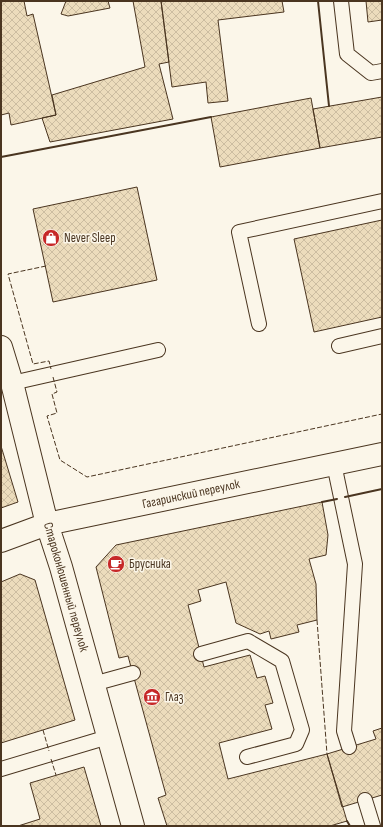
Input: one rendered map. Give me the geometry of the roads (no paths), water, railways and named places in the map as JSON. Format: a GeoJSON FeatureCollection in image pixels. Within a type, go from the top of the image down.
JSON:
{"type":"FeatureCollection","features":[{"type":"Feature","properties":{"kind":"street","name":"Староконюшенный переулок"},"geometry":{"type":"LineString","coordinates":[[1,347],[12,383],[48,524],[133,826]]}},
{"type":"Feature","properties":{"kind":"street","name":"Гагаринский переулок"},"geometry":{"type":"LineString","coordinates":[[1,541],[48,524],[382,454]]}},
{"type":"Feature","properties":{"kind":"lane"},"geometry":{"type":"LineString","coordinates":[[341,1],[347,54],[371,73],[382,71]]}},
{"type":"Feature","properties":{"kind":"lane"},"geometry":{"type":"LineString","coordinates":[[259,324],[239,232],[382,201]]}},
{"type":"Feature","properties":{"kind":"lane"},"geometry":{"type":"LineString","coordinates":[[339,346],[382,336]]}},
{"type":"Feature","properties":{"kind":"lane"},"geometry":{"type":"LineString","coordinates":[[12,383],[158,350]]}},
{"type":"Feature","properties":{"kind":"lane"},"geometry":{"type":"LineString","coordinates":[[334,464],[355,564],[344,731],[349,747]]}},
{"type":"Feature","properties":{"kind":"lane"},"geometry":{"type":"LineString","coordinates":[[201,654],[248,641],[282,661],[302,730],[296,744],[247,757]]}},
{"type":"Feature","properties":{"kind":"lane"},"geometry":{"type":"LineString","coordinates":[[93,684],[133,673]]}},
{"type":"Feature","properties":{"kind":"lane"},"geometry":{"type":"LineString","coordinates":[[1,769],[108,737]]}},
{"type":"Feature","properties":{"kind":"lane"},"geometry":{"type":"LineString","coordinates":[[366,800],[373,826]]}},
{"type":"Feature","properties":{"kind":"place","name":"Never Sleep"},"geometry":{"type":"Point","coordinates":[51,238]}},
{"type":"Feature","properties":{"kind":"place","name":"Брусника"},"geometry":{"type":"Point","coordinates":[116,564]}},
{"type":"Feature","properties":{"kind":"place","name":"Глаз"},"geometry":{"type":"Point","coordinates":[152,697]}}]}
